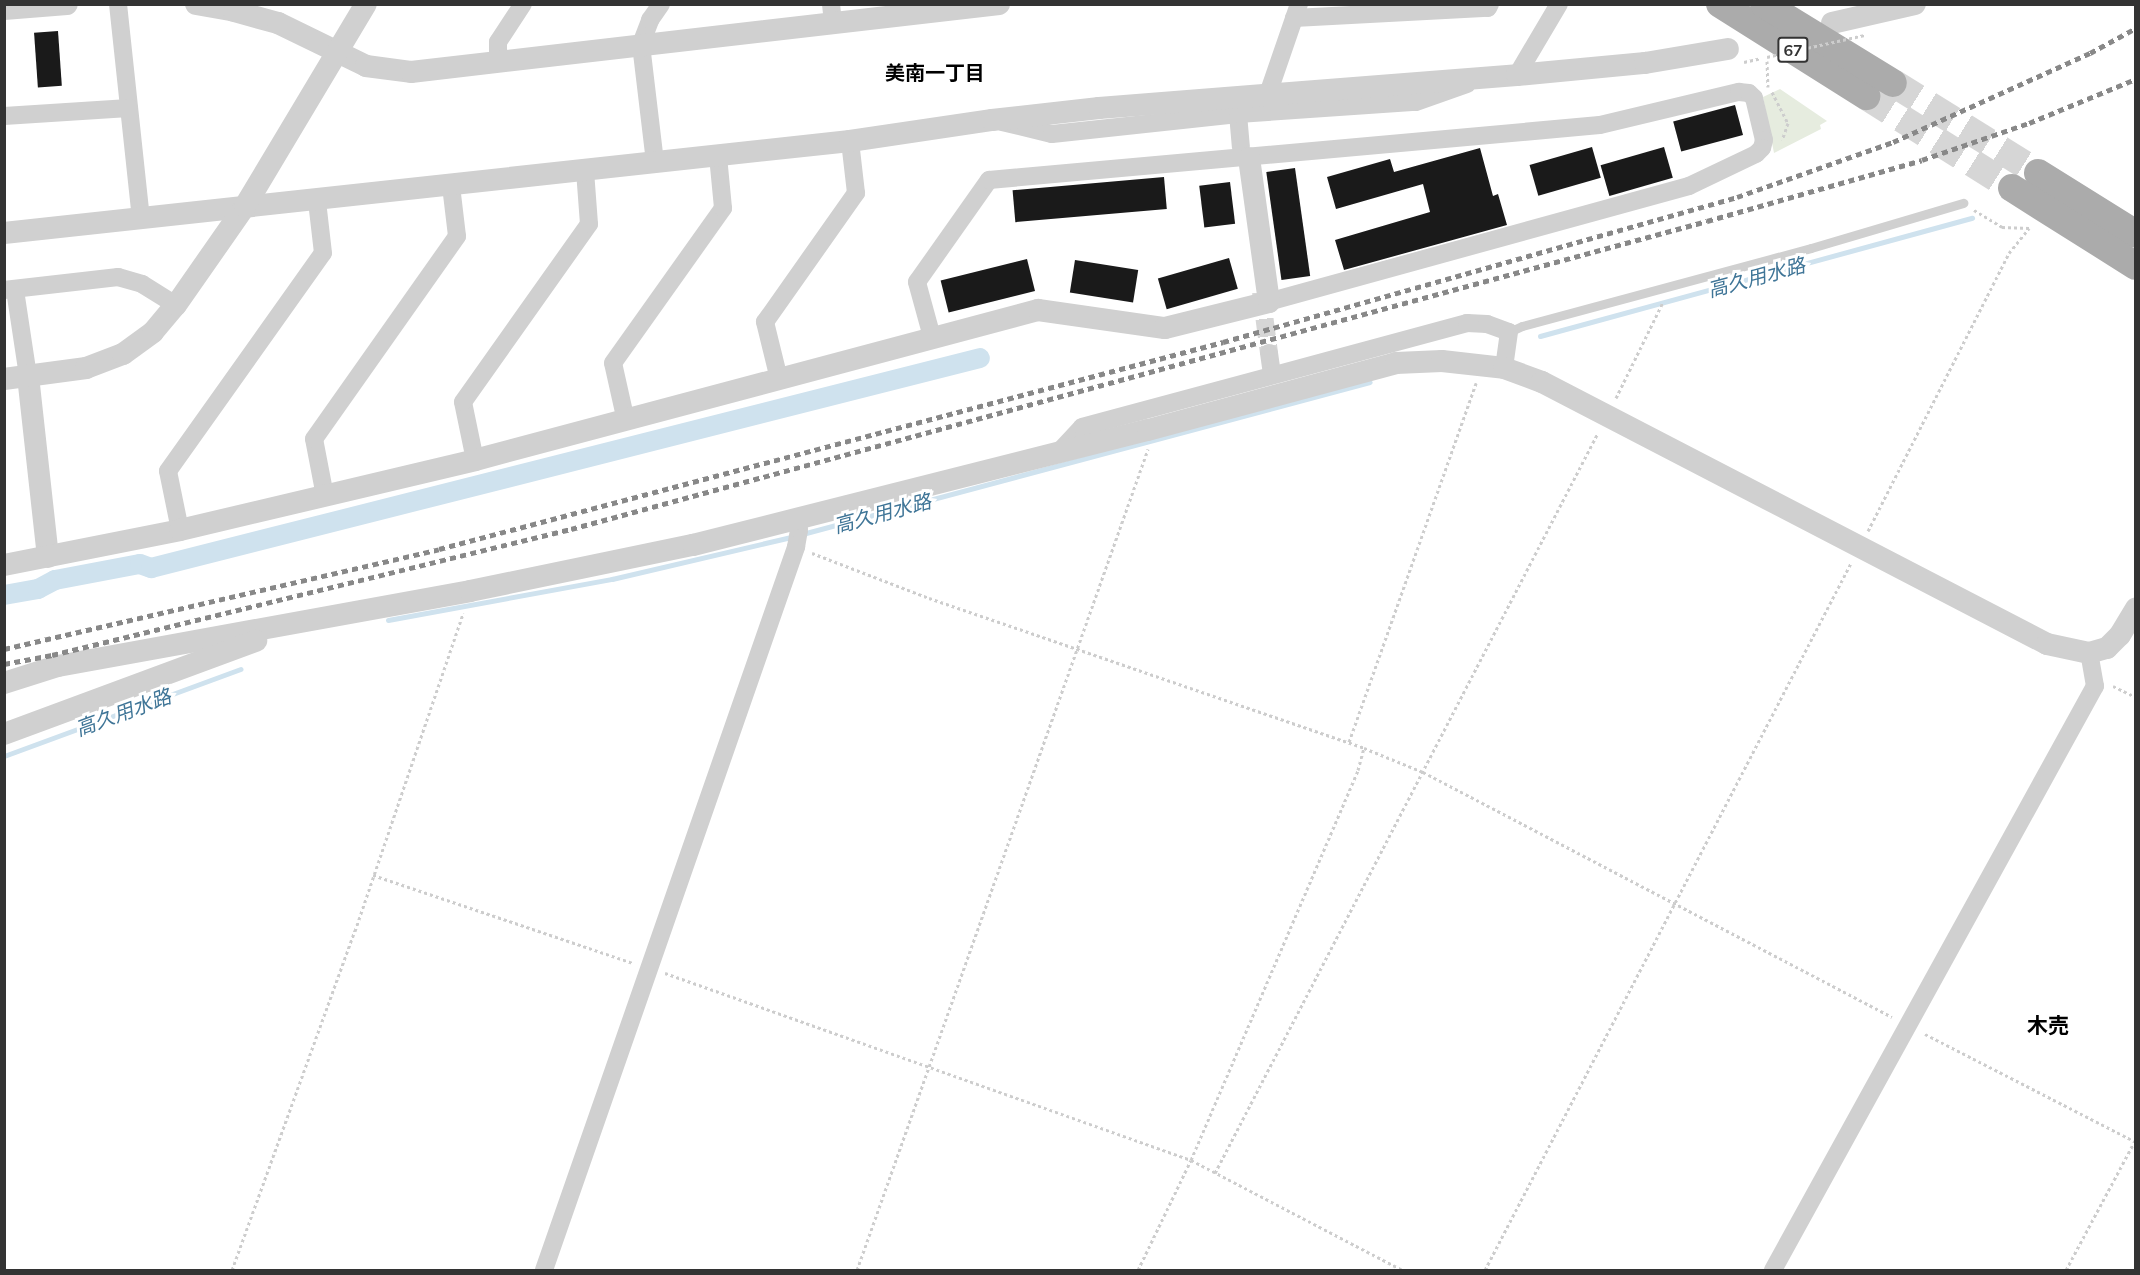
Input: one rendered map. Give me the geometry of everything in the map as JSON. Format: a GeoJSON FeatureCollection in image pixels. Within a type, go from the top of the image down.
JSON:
{"type":"FeatureCollection","features":[{"type":"Feature","properties":{"kind":"main road","name":"67"},"geometry":{"type":"LineString","coordinates":[[1720,4],[1866,96]]}},
{"type":"Feature","properties":{"kind":"main road","name":"67"},"geometry":{"type":"LineString","coordinates":[[1764,4],[1893,83]]}},
{"type":"Feature","properties":{"kind":"main road"},"geometry":{"type":"LineString","coordinates":[[2038,172],[2136,234]]}},
{"type":"Feature","properties":{"kind":"main road"},"geometry":{"type":"LineString","coordinates":[[2012,188],[2136,266]]}},
{"type":"Feature","properties":{"kind":"street"},"geometry":{"type":"LineString","coordinates":[[4,9],[67,4]]}},
{"type":"Feature","properties":{"kind":"street"},"geometry":{"type":"LineString","coordinates":[[118,4],[141,219]]}},
{"type":"Feature","properties":{"kind":"street"},"geometry":{"type":"LineString","coordinates":[[196,4],[278,23],[366,66],[411,72],[641,44],[832,14],[999,4]]}},
{"type":"Feature","properties":{"kind":"street"},"geometry":{"type":"LineString","coordinates":[[4,379],[86,368],[123,354],[153,332],[176,305],[245,206],[366,4]]}},
{"type":"Feature","properties":{"kind":"street"},"geometry":{"type":"LineString","coordinates":[[498,62],[498,42],[523,4]]}},
{"type":"Feature","properties":{"kind":"street"},"geometry":{"type":"LineString","coordinates":[[655,162],[641,44],[650,20],[661,4]]}},
{"type":"Feature","properties":{"kind":"street"},"geometry":{"type":"LineString","coordinates":[[1268,94],[1297,11],[1488,8],[1490,4]]}},
{"type":"Feature","properties":{"kind":"street"},"geometry":{"type":"LineString","coordinates":[[1517,75],[1559,4]]}},
{"type":"Feature","properties":{"kind":"street"},"geometry":{"type":"LineString","coordinates":[[1832,23],[1915,4]]}},
{"type":"Feature","properties":{"kind":"street"},"geometry":{"type":"LineString","coordinates":[[4,233],[718,156],[850,141],[992,120],[1208,97],[1517,75],[1734,56]]}},
{"type":"Feature","properties":{"kind":"street"},"geometry":{"type":"LineString","coordinates":[[992,120],[1052,134],[1238,114],[1416,102],[1485,77]]}},
{"type":"Feature","properties":{"kind":"street"},"geometry":{"type":"LineString","coordinates":[[4,566],[180,530],[475,460],[1038,310],[1165,328],[1269,302],[1689,186],[1756,154],[1764,140],[1754,99],[1749,93],[1739,92],[1600,125],[1245,153],[988,180],[917,282],[932,337]]}},
{"type":"Feature","properties":{"kind":"street"},"geometry":{"type":"LineString","coordinates":[[4,116],[129,108]]}},
{"type":"Feature","properties":{"kind":"street"},"geometry":{"type":"LineString","coordinates":[[1238,114],[1269,302]]}},
{"type":"Feature","properties":{"kind":"street"},"geometry":{"type":"LineString","coordinates":[[779,379],[765,322],[856,193],[850,141]]}},
{"type":"Feature","properties":{"kind":"street"},"geometry":{"type":"LineString","coordinates":[[626,421],[613,363],[723,208],[718,156]]}},
{"type":"Feature","properties":{"kind":"street"},"geometry":{"type":"LineString","coordinates":[[475,460],[463,402],[589,224],[585,171]]}},
{"type":"Feature","properties":{"kind":"street"},"geometry":{"type":"LineString","coordinates":[[326,496],[314,439],[457,236],[451,186]]}},
{"type":"Feature","properties":{"kind":"street"},"geometry":{"type":"LineString","coordinates":[[180,530],[168,471],[323,253],[317,201]]}},
{"type":"Feature","properties":{"kind":"street"},"geometry":{"type":"LineString","coordinates":[[48,557],[28,376],[10,290],[118,277],[142,284],[176,305]]}},
{"type":"Feature","properties":{"kind":"street"},"geometry":{"type":"LineString","coordinates":[[1058,453],[1082,427],[1467,323],[1487,324],[1509,332],[1504,368]]}},
{"type":"Feature","properties":{"kind":"street"},"geometry":{"type":"LineString","coordinates":[[1269,353],[1272,375]]}},
{"type":"Feature","properties":{"kind":"street"},"geometry":{"type":"LineString","coordinates":[[4,683],[58,666],[584,569],[797,536],[1058,453],[1396,363],[1442,361],[1504,368],[1542,382],[1859,549],[2047,644],[2089,653],[2107,648],[2120,635],[2136,608]]}},
{"type":"Feature","properties":{"kind":"street"},"geometry":{"type":"LineString","coordinates":[[544,1270],[797,536]]}},
{"type":"Feature","properties":{"kind":"street"},"geometry":{"type":"LineString","coordinates":[[4,735],[314,620]]}},
{"type":"Feature","properties":{"kind":"street"},"geometry":{"type":"LineString","coordinates":[[1773,1270],[2095,686],[2089,653]]}},
{"type":"Feature","properties":{"kind":"lane"},"geometry":{"type":"LineString","coordinates":[[1509,332],[1522,326],[1963,203]]}},
{"type":"Feature","properties":{"kind":"path"},"geometry":{"type":"LineString","coordinates":[[1734,56],[1767,57],[1865,35]]}},
{"type":"Feature","properties":{"kind":"path"},"geometry":{"type":"LineString","coordinates":[[1767,57],[1767,76]]}},
{"type":"Feature","properties":{"kind":"path"},"geometry":{"type":"LineString","coordinates":[[1768,88],[1773,93],[1788,123],[1781,145]]}},
{"type":"Feature","properties":{"kind":"path"},"geometry":{"type":"LineString","coordinates":[[1963,203],[2002,226],[2038,228]]}},
{"type":"Feature","properties":{"kind":"path"},"geometry":{"type":"LineString","coordinates":[[1485,1270],[1859,549],[2009,253],[2028,228]]}},
{"type":"Feature","properties":{"kind":"path"},"geometry":{"type":"LineString","coordinates":[[1215,1173],[1607,416],[1670,286]]}},
{"type":"Feature","properties":{"kind":"path"},"geometry":{"type":"LineString","coordinates":[[1349,743],[1478,379]]}},
{"type":"Feature","properties":{"kind":"path"},"geometry":{"type":"LineString","coordinates":[[857,1270],[1148,450]]}},
{"type":"Feature","properties":{"kind":"path"},"geometry":{"type":"LineString","coordinates":[[797,536],[929,598],[1364,748],[1423,772],[1675,905],[2135,1141],[2066,1270]]}},
{"type":"Feature","properties":{"kind":"path"},"geometry":{"type":"LineString","coordinates":[[232,1270],[373,875],[461,618]]}},
{"type":"Feature","properties":{"kind":"path"},"geometry":{"type":"LineString","coordinates":[[1138,1270],[1191,1160],[1358,770],[1364,748]]}},
{"type":"Feature","properties":{"kind":"path"},"geometry":{"type":"LineString","coordinates":[[373,875],[648,967],[1191,1160],[1402,1270]]}},
{"type":"Feature","properties":{"kind":"shaded area"},"geometry":{"type":"Polygon","coordinates":[[[1780,89],[1827,121],[1820,125],[1821,129],[1774,153],[1763,97],[1780,89]]]}},
{"type":"Feature","properties":{"kind":"building"},"geometry":{"type":"Polygon","coordinates":[[[58,31],[62,86],[38,88],[34,33],[58,31]]]}},
{"type":"Feature","properties":{"kind":"building"},"geometry":{"type":"Polygon","coordinates":[[[1735,105],[1743,135],[1681,152],[1673,122],[1735,105]]]}},
{"type":"Feature","properties":{"kind":"building"},"geometry":{"type":"Polygon","coordinates":[[[1592,147],[1601,178],[1538,196],[1530,165],[1592,147]]]}},
{"type":"Feature","properties":{"kind":"building"},"geometry":{"type":"Polygon","coordinates":[[[1664,147],[1673,178],[1609,196],[1601,165],[1664,147]]]}},
{"type":"Feature","properties":{"kind":"building"},"geometry":{"type":"Polygon","coordinates":[[[1480,148],[1493,196],[1498,194],[1507,225],[1344,270],[1335,240],[1430,212],[1423,184],[1336,209],[1327,177],[1390,159],[1394,172],[1480,148]]]}},
{"type":"Feature","properties":{"kind":"building"},"geometry":{"type":"Polygon","coordinates":[[[1295,168],[1310,276],[1281,280],[1266,172],[1295,168]]]}},
{"type":"Feature","properties":{"kind":"building"},"geometry":{"type":"Polygon","coordinates":[[[1164,177],[1167,209],[1015,222],[1013,190],[1164,177]]]}},
{"type":"Feature","properties":{"kind":"building"},"geometry":{"type":"Polygon","coordinates":[[[1230,182],[1235,224],[1204,227],[1199,186],[1230,182]]]}},
{"type":"Feature","properties":{"kind":"building"},"geometry":{"type":"Polygon","coordinates":[[[1229,258],[1238,289],[1167,309],[1158,278],[1229,258]]]}},
{"type":"Feature","properties":{"kind":"building"},"geometry":{"type":"Polygon","coordinates":[[[1027,259],[1035,291],[949,313],[941,281],[1027,259]]]}},
{"type":"Feature","properties":{"kind":"building"},"geometry":{"type":"Polygon","coordinates":[[[1075,260],[1138,270],[1133,303],[1070,293],[1075,260]]]}},
{"type":"Feature","properties":{"kind":"waterway","name":"高久用水路"},"geometry":{"type":"LineString","coordinates":[[1540,336],[1972,218]]}},
{"type":"Feature","properties":{"kind":"waterway"},"geometry":{"type":"LineString","coordinates":[[4,595],[38,589],[55,580],[140,564],[151,568],[980,358]]}},
{"type":"Feature","properties":{"kind":"waterway","name":"高久用水路"},"geometry":{"type":"LineString","coordinates":[[388,620],[612,579],[791,537],[1370,382]]}},
{"type":"Feature","properties":{"kind":"waterway","name":"高久用水路"},"geometry":{"type":"LineString","coordinates":[[4,756],[241,669]]}},
{"type":"Feature","properties":{"kind":"tunnel"},"geometry":{"type":"LineString","coordinates":[[1893,83],[2038,173]]}},
{"type":"Feature","properties":{"kind":"tunnel"},"geometry":{"type":"LineString","coordinates":[[1866,96],[2012,188]]}},
{"type":"Feature","properties":{"kind":"tunnel"},"geometry":{"type":"LineString","coordinates":[[1261,292],[1269,353]]}},
{"type":"Feature","properties":{"kind":"railway"},"geometry":{"type":"LineString","coordinates":[[4,649],[439,549],[1223,342],[1737,197],[1893,142],[2090,53],[2136,28]]}},
{"type":"Feature","properties":{"kind":"railway"},"geometry":{"type":"LineString","coordinates":[[4,664],[52,655],[571,529],[1707,221],[1922,160],[2029,123],[2136,79]]}},
{"type":"Feature","properties":{"kind":"district","name":"美南一丁目"},"geometry":{"type":"Point","coordinates":[935,72]}},
{"type":"Feature","properties":{"kind":"district","name":"木売"},"geometry":{"type":"Point","coordinates":[2048,1025]}}]}
